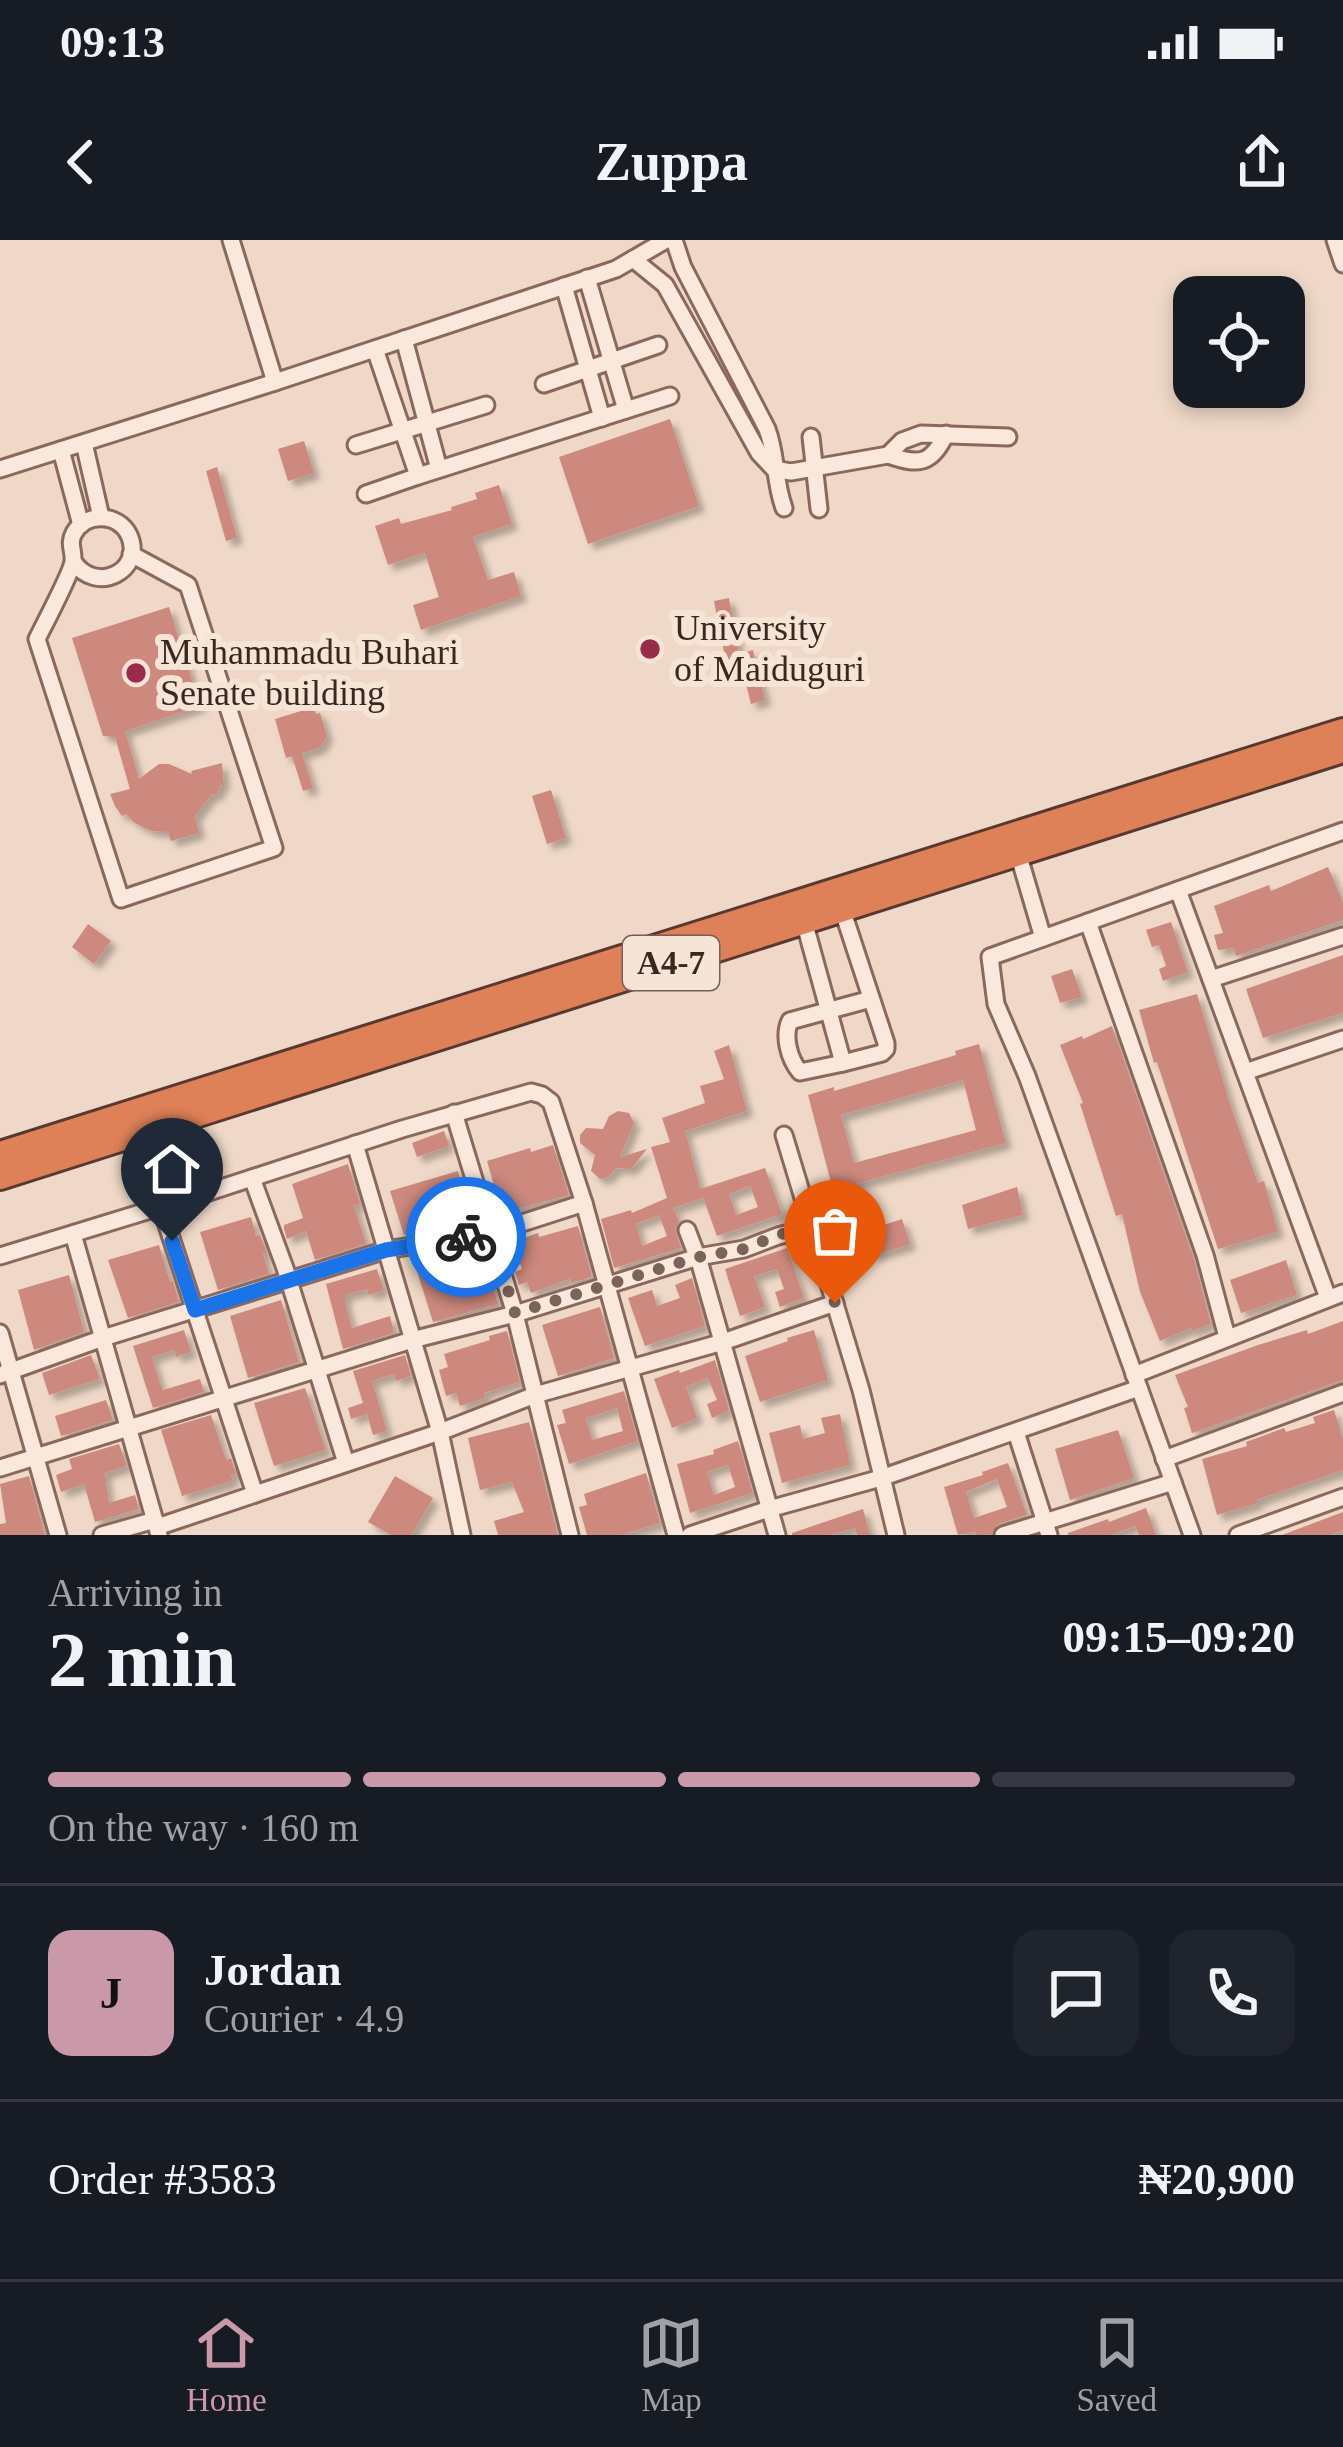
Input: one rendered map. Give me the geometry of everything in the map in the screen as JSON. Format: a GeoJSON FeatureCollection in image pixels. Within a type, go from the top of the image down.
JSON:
{"type":"FeatureCollection","features":[{"type":"Feature","properties":{"kind":"highway","name":"A4-7"},"geometry":{"type":"LineString","coordinates":[[0,1154],[1343,731]]}},
{"type":"Feature","properties":{"kind":"highway","name":"A4-7"},"geometry":{"type":"LineString","coordinates":[[0,1177],[1343,750]]}},
{"type":"Feature","properties":{"kind":"street"},"geometry":{"type":"LineString","coordinates":[[231,240],[275,382]]}},
{"type":"Feature","properties":{"kind":"street"},"geometry":{"type":"LineString","coordinates":[[0,469],[564,286],[616,268],[670,240],[767,429],[775,449],[776,487],[784,508]]}},
{"type":"Feature","properties":{"kind":"street"},"geometry":{"type":"LineString","coordinates":[[1335,240],[1343,264]]}},
{"type":"Feature","properties":{"kind":"street"},"geometry":{"type":"LineString","coordinates":[[632,259],[664,285],[759,453],[774,469],[791,472],[888,455],[923,460],[935,455],[946,434]]}},
{"type":"Feature","properties":{"kind":"street"},"geometry":{"type":"LineString","coordinates":[[587,278],[626,410]]}},
{"type":"Feature","properties":{"kind":"street"},"geometry":{"type":"LineString","coordinates":[[564,286],[602,418]]}},
{"type":"Feature","properties":{"kind":"street"},"geometry":{"type":"LineString","coordinates":[[404,339],[439,470]]}},
{"type":"Feature","properties":{"kind":"street"},"geometry":{"type":"LineString","coordinates":[[544,384],[658,344]]}},
{"type":"Feature","properties":{"kind":"street"},"geometry":{"type":"LineString","coordinates":[[375,349],[418,476]]}},
{"type":"Feature","properties":{"kind":"street"},"geometry":{"type":"LineString","coordinates":[[366,494],[670,396]]}},
{"type":"Feature","properties":{"kind":"street"},"geometry":{"type":"LineString","coordinates":[[356,445],[486,405]]}},
{"type":"Feature","properties":{"kind":"street"},"geometry":{"type":"LineString","coordinates":[[888,455],[902,441],[921,434],[1008,437]]}},
{"type":"Feature","properties":{"kind":"street"},"geometry":{"type":"LineString","coordinates":[[811,437],[819,508]]}},
{"type":"Feature","properties":{"kind":"street"},"geometry":{"type":"LineString","coordinates":[[84,443],[101,518]]}},
{"type":"Feature","properties":{"kind":"street"},"geometry":{"type":"LineString","coordinates":[[62,450],[81,526]]}},
{"type":"Feature","properties":{"kind":"street"},"geometry":{"type":"LineString","coordinates":[[73,560],[86,574],[104,578],[122,570],[131,554],[124,528],[101,518],[81,526],[71,542],[73,560],[37,639],[122,899],[274,848],[188,585],[131,554]]}},
{"type":"Feature","properties":{"kind":"street"},"geometry":{"type":"LineString","coordinates":[[1192,1535],[1027,1076],[996,1004],[990,957],[1343,831]]}},
{"type":"Feature","properties":{"kind":"street"},"geometry":{"type":"LineString","coordinates":[[1018,853],[1043,938]]}},
{"type":"Feature","properties":{"kind":"street"},"geometry":{"type":"LineString","coordinates":[[690,1535],[1016,1432],[1137,1382],[1227,1337],[1335,1296],[1178,890]]}},
{"type":"Feature","properties":{"kind":"street"},"geometry":{"type":"LineString","coordinates":[[842,909],[872,999],[886,1042],[886,1049],[800,1072],[795,1067],[785,1035],[790,1021],[872,999]]}},
{"type":"Feature","properties":{"kind":"street"},"geometry":{"type":"LineString","coordinates":[[804,921],[843,1063]]}},
{"type":"Feature","properties":{"kind":"street"},"geometry":{"type":"LineString","coordinates":[[1088,922],[1205,1255],[1227,1337]]}},
{"type":"Feature","properties":{"kind":"street"},"geometry":{"type":"LineString","coordinates":[[1211,979],[1343,936]]}},
{"type":"Feature","properties":{"kind":"street"},"geometry":{"type":"LineString","coordinates":[[1245,1072],[1343,1039]]}},
{"type":"Feature","properties":{"kind":"street"},"geometry":{"type":"LineString","coordinates":[[0,1256],[454,1113],[531,1092],[542,1094],[551,1102],[584,1203],[676,1535]]}},
{"type":"Feature","properties":{"kind":"street"},"geometry":{"type":"LineString","coordinates":[[454,1113],[515,1313],[570,1535]]}},
{"type":"Feature","properties":{"kind":"street"},"geometry":{"type":"LineString","coordinates":[[784,1135],[861,1390],[896,1535]]}},
{"type":"Feature","properties":{"kind":"street"},"geometry":{"type":"LineString","coordinates":[[355,1144],[440,1432],[463,1535]]}},
{"type":"Feature","properties":{"kind":"street"},"geometry":{"type":"LineString","coordinates":[[252,1178],[346,1463]]}},
{"type":"Feature","properties":{"kind":"street"},"geometry":{"type":"LineString","coordinates":[[6,1374],[104,1338],[386,1250],[491,1233],[584,1203]]}},
{"type":"Feature","properties":{"kind":"street"},"geometry":{"type":"LineString","coordinates":[[161,1207],[255,1494]]}},
{"type":"Feature","properties":{"kind":"street"},"geometry":{"type":"LineString","coordinates":[[0,1468],[412,1340],[812,1227]]}},
{"type":"Feature","properties":{"kind":"street"},"geometry":{"type":"LineString","coordinates":[[687,1230],[777,1535]]}},
{"type":"Feature","properties":{"kind":"street"},"geometry":{"type":"LineString","coordinates":[[73,1234],[157,1527]]}},
{"type":"Feature","properties":{"kind":"street"},"geometry":{"type":"LineString","coordinates":[[102,1535],[157,1527],[440,1432],[535,1395],[723,1342],[835,1303]]}},
{"type":"Feature","properties":{"kind":"street"},"geometry":{"type":"LineString","coordinates":[[0,1333],[6,1374],[58,1535]]}},
{"type":"Feature","properties":{"kind":"street"},"geometry":{"type":"LineString","coordinates":[[1164,1459],[1343,1393]]}},
{"type":"Feature","properties":{"kind":"street"},"geometry":{"type":"LineString","coordinates":[[1016,1432],[1047,1530]]}},
{"type":"Feature","properties":{"kind":"street"},"geometry":{"type":"LineString","coordinates":[[1003,1535],[1047,1530],[1173,1482]]}},
{"type":"Feature","properties":{"kind":"street"},"geometry":{"type":"LineString","coordinates":[[1238,1535],[1343,1497]]}},
{"type":"Feature","properties":{"kind":"building"},"geometry":{"type":"Polygon","coordinates":[[[670,419],[699,506],[588,544],[559,457],[670,419]]]}},
{"type":"Feature","properties":{"kind":"building"},"geometry":{"type":"Polygon","coordinates":[[[304,441],[314,473],[288,481],[278,449],[304,441]]]}},
{"type":"Feature","properties":{"kind":"building"},"geometry":{"type":"Polygon","coordinates":[[[217,467],[237,538],[226,541],[206,471],[217,467]]]}},
{"type":"Feature","properties":{"kind":"building"},"geometry":{"type":"Polygon","coordinates":[[[499,485],[512,524],[473,537],[488,580],[514,572],[521,596],[421,630],[413,605],[439,597],[425,553],[388,565],[375,526],[452,510],[477,499],[475,493],[499,485]]]}},
{"type":"Feature","properties":{"kind":"building"},"geometry":{"type":"Polygon","coordinates":[[[729,598],[739,654],[753,650],[765,700],[751,704],[740,659],[726,662],[714,601],[729,598]]]}},
{"type":"Feature","properties":{"kind":"building","name":"Muhammadu Buhari Senate building"},"geometry":{"type":"Polygon","coordinates":[[[169,607],[200,706],[125,731],[139,779],[159,764],[192,774],[222,763],[224,786],[195,816],[199,833],[171,841],[168,832],[151,831],[126,814],[122,816],[115,806],[110,794],[130,789],[115,737],[103,736],[72,638],[169,607]]]}},
{"type":"Feature","properties":{"kind":"building"},"geometry":{"type":"Polygon","coordinates":[[[314,707],[327,736],[320,748],[302,753],[313,788],[303,791],[292,756],[286,758],[275,719],[314,707]]]}},
{"type":"Feature","properties":{"kind":"building"},"geometry":{"type":"Polygon","coordinates":[[[551,790],[566,838],[547,844],[532,796],[551,790]]]}},
{"type":"Feature","properties":{"kind":"building"},"geometry":{"type":"Polygon","coordinates":[[[1328,867],[1343,902],[1343,920],[1236,956],[1234,948],[1218,950],[1214,935],[1223,933],[1214,906],[1269,885],[1271,891],[1328,867]]]}},
{"type":"Feature","properties":{"kind":"building"},"geometry":{"type":"Polygon","coordinates":[[[1171,922],[1188,972],[1163,981],[1159,969],[1166,966],[1159,945],[1152,947],[1146,930],[1171,922]]]}},
{"type":"Feature","properties":{"kind":"building"},"geometry":{"type":"Polygon","coordinates":[[[88,924],[111,941],[94,964],[72,947],[88,924]]]}},
{"type":"Feature","properties":{"kind":"building"},"geometry":{"type":"Polygon","coordinates":[[[1343,955],[1343,1013],[1263,1038],[1246,989],[1343,955]]]}},
{"type":"Feature","properties":{"kind":"building"},"geometry":{"type":"Polygon","coordinates":[[[1072,969],[1082,997],[1060,1003],[1051,976],[1072,969]]]}},
{"type":"Feature","properties":{"kind":"building"},"geometry":{"type":"Polygon","coordinates":[[[1197,994],[1231,1107],[1258,1183],[1264,1181],[1278,1232],[1218,1249],[1139,1010],[1197,994]]]}},
{"type":"Feature","properties":{"kind":"building"},"geometry":{"type":"Polygon","coordinates":[[[1112,1026],[1194,1259],[1211,1324],[1160,1341],[1140,1292],[1122,1214],[1116,1216],[1083,1103],[1060,1045],[1112,1026]]]}},
{"type":"Feature","properties":{"kind":"building"},"geometry":{"type":"Polygon","coordinates":[[[979,1044],[1006,1143],[833,1190],[808,1095],[956,1055],[955,1051],[979,1044]],[[963,1080],[841,1115],[854,1163],[976,1130],[963,1080]]]}},
{"type":"Feature","properties":{"kind":"building"},"geometry":{"type":"Polygon","coordinates":[[[729,1045],[747,1111],[685,1131],[703,1198],[673,1208],[681,1248],[614,1268],[601,1219],[632,1213],[667,1198],[651,1147],[670,1142],[662,1118],[705,1103],[700,1086],[724,1079],[714,1051],[729,1045]],[[659,1215],[636,1224],[642,1246],[667,1236],[659,1215]]]}},
{"type":"Feature","properties":{"kind":"building"},"geometry":{"type":"Polygon","coordinates":[[[618,1111],[629,1113],[634,1123],[620,1157],[647,1149],[631,1169],[616,1168],[600,1179],[591,1171],[595,1155],[580,1143],[580,1135],[586,1128],[603,1129],[609,1116],[618,1111]]]}},
{"type":"Feature","properties":{"kind":"building"},"geometry":{"type":"Polygon","coordinates":[[[444,1131],[449,1146],[417,1157],[412,1143],[444,1131]]]}},
{"type":"Feature","properties":{"kind":"building"},"geometry":{"type":"Polygon","coordinates":[[[553,1145],[569,1195],[502,1213],[487,1161],[553,1145]]]}},
{"type":"Feature","properties":{"kind":"building"},"geometry":{"type":"Polygon","coordinates":[[[348,1164],[366,1244],[315,1260],[306,1231],[287,1239],[284,1225],[303,1218],[292,1184],[348,1164]]]}},
{"type":"Feature","properties":{"kind":"building"},"geometry":{"type":"Polygon","coordinates":[[[765,1168],[782,1214],[717,1236],[700,1189],[765,1168]],[[750,1186],[729,1194],[736,1215],[758,1207],[750,1186]]]}},
{"type":"Feature","properties":{"kind":"building"},"geometry":{"type":"Polygon","coordinates":[[[458,1171],[472,1221],[404,1235],[390,1191],[458,1171]]]}},
{"type":"Feature","properties":{"kind":"building"},"geometry":{"type":"Polygon","coordinates":[[[1017,1187],[1023,1215],[968,1229],[962,1205],[1017,1187]]]}},
{"type":"Feature","properties":{"kind":"building"},"geometry":{"type":"Polygon","coordinates":[[[251,1217],[267,1253],[263,1253],[269,1274],[218,1290],[200,1232],[251,1217]]]}},
{"type":"Feature","properties":{"kind":"building"},"geometry":{"type":"Polygon","coordinates":[[[902,1219],[910,1244],[873,1256],[865,1231],[902,1219]]]}},
{"type":"Feature","properties":{"kind":"building"},"geometry":{"type":"Polygon","coordinates":[[[578,1226],[592,1277],[571,1283],[570,1279],[531,1293],[527,1282],[519,1285],[515,1272],[522,1269],[513,1242],[578,1226]]]}},
{"type":"Feature","properties":{"kind":"building"},"geometry":{"type":"Polygon","coordinates":[[[159,1245],[179,1302],[128,1318],[108,1260],[159,1245]]]}},
{"type":"Feature","properties":{"kind":"building"},"geometry":{"type":"Polygon","coordinates":[[[787,1248],[804,1298],[780,1307],[775,1292],[784,1289],[777,1269],[754,1276],[765,1307],[740,1316],[725,1269],[787,1248]]]}},
{"type":"Feature","properties":{"kind":"building"},"geometry":{"type":"Polygon","coordinates":[[[484,1254],[498,1304],[433,1322],[417,1271],[484,1254]]]}},
{"type":"Feature","properties":{"kind":"building"},"geometry":{"type":"Polygon","coordinates":[[[1286,1260],[1297,1295],[1241,1313],[1230,1280],[1286,1260]]]}},
{"type":"Feature","properties":{"kind":"building"},"geometry":{"type":"Polygon","coordinates":[[[377,1269],[384,1290],[345,1295],[345,1302],[352,1328],[390,1316],[394,1333],[343,1349],[326,1284],[377,1269]]]}},
{"type":"Feature","properties":{"kind":"building"},"geometry":{"type":"Polygon","coordinates":[[[69,1275],[84,1332],[34,1350],[18,1290],[69,1275]]]}},
{"type":"Feature","properties":{"kind":"building"},"geometry":{"type":"Polygon","coordinates":[[[692,1278],[705,1326],[645,1346],[628,1298],[652,1290],[657,1306],[680,1298],[675,1285],[692,1278]]]}},
{"type":"Feature","properties":{"kind":"building"},"geometry":{"type":"Polygon","coordinates":[[[281,1300],[299,1362],[248,1378],[230,1316],[281,1300]]]}},
{"type":"Feature","properties":{"kind":"building"},"geometry":{"type":"Polygon","coordinates":[[[600,1307],[614,1358],[558,1376],[542,1325],[600,1307]]]}},
{"type":"Feature","properties":{"kind":"building"},"geometry":{"type":"Polygon","coordinates":[[[1343,1321],[1343,1380],[1192,1433],[1175,1375],[1343,1321]]]}},
{"type":"Feature","properties":{"kind":"building"},"geometry":{"type":"Polygon","coordinates":[[[184,1330],[191,1352],[176,1357],[174,1350],[152,1357],[159,1381],[163,1390],[200,1379],[204,1392],[153,1408],[133,1346],[184,1330]]]}},
{"type":"Feature","properties":{"kind":"building"},"geometry":{"type":"Polygon","coordinates":[[[814,1330],[828,1380],[760,1402],[745,1356],[814,1330]]]}},
{"type":"Feature","properties":{"kind":"building"},"geometry":{"type":"Polygon","coordinates":[[[507,1331],[520,1382],[460,1406],[456,1393],[446,1396],[439,1370],[448,1367],[444,1354],[507,1331]]]}},
{"type":"Feature","properties":{"kind":"building"},"geometry":{"type":"Polygon","coordinates":[[[91,1355],[100,1379],[49,1395],[42,1373],[91,1355]]]}},
{"type":"Feature","properties":{"kind":"building"},"geometry":{"type":"Polygon","coordinates":[[[405,1355],[411,1376],[396,1381],[394,1374],[372,1381],[387,1431],[373,1435],[367,1414],[351,1419],[348,1408],[363,1403],[353,1371],[405,1355]]]}},
{"type":"Feature","properties":{"kind":"building"},"geometry":{"type":"Polygon","coordinates":[[[715,1360],[729,1411],[712,1418],[707,1404],[717,1400],[708,1378],[686,1387],[697,1418],[672,1428],[654,1379],[715,1360]]]}},
{"type":"Feature","properties":{"kind":"building"},"geometry":{"type":"Polygon","coordinates":[[[305,1388],[326,1450],[274,1466],[254,1403],[305,1388]]]}},
{"type":"Feature","properties":{"kind":"building"},"geometry":{"type":"Polygon","coordinates":[[[624,1391],[638,1441],[569,1464],[557,1425],[566,1423],[562,1410],[624,1391]],[[617,1408],[586,1418],[592,1440],[623,1431],[617,1408]]]}},
{"type":"Feature","properties":{"kind":"building"},"geometry":{"type":"Polygon","coordinates":[[[106,1400],[113,1420],[61,1436],[55,1416],[106,1400]]]}},
{"type":"Feature","properties":{"kind":"building"},"geometry":{"type":"Polygon","coordinates":[[[1334,1410],[1343,1439],[1343,1470],[1217,1515],[1202,1459],[1247,1446],[1246,1442],[1284,1428],[1286,1432],[1315,1423],[1313,1417],[1334,1410]]]}},
{"type":"Feature","properties":{"kind":"building"},"geometry":{"type":"Polygon","coordinates":[[[840,1414],[850,1465],[782,1483],[769,1433],[800,1425],[803,1439],[825,1433],[821,1418],[840,1414]]]}},
{"type":"Feature","properties":{"kind":"building"},"geometry":{"type":"Polygon","coordinates":[[[211,1415],[236,1474],[231,1475],[233,1481],[182,1496],[161,1430],[211,1415]]]}},
{"type":"Feature","properties":{"kind":"building"},"geometry":{"type":"Polygon","coordinates":[[[529,1422],[558,1535],[498,1535],[494,1521],[524,1512],[512,1482],[480,1490],[468,1438],[529,1422]]]}},
{"type":"Feature","properties":{"kind":"building"},"geometry":{"type":"Polygon","coordinates":[[[1118,1430],[1134,1478],[1070,1500],[1055,1449],[1118,1430]]]}},
{"type":"Feature","properties":{"kind":"building"},"geometry":{"type":"Polygon","coordinates":[[[738,1441],[753,1493],[690,1513],[677,1464],[714,1454],[713,1450],[738,1441]],[[728,1465],[707,1472],[714,1495],[735,1487],[728,1465]]]}},
{"type":"Feature","properties":{"kind":"building"},"geometry":{"type":"Polygon","coordinates":[[[119,1444],[127,1466],[105,1473],[109,1503],[135,1495],[139,1509],[95,1522],[84,1484],[61,1492],[56,1475],[72,1469],[69,1459],[119,1444]]]}},
{"type":"Feature","properties":{"kind":"building"},"geometry":{"type":"Polygon","coordinates":[[[1008,1463],[1027,1515],[998,1524],[991,1535],[958,1535],[944,1487],[1008,1463]],[[997,1479],[966,1492],[974,1518],[1007,1507],[997,1479]]]}},
{"type":"Feature","properties":{"kind":"building"},"geometry":{"type":"Polygon","coordinates":[[[646,1473],[660,1523],[622,1535],[587,1535],[579,1507],[587,1505],[584,1494],[646,1473]]]}},
{"type":"Feature","properties":{"kind":"building"},"geometry":{"type":"Polygon","coordinates":[[[29,1476],[45,1535],[0,1535],[0,1524],[6,1523],[0,1484],[29,1476]]]}},
{"type":"Feature","properties":{"kind":"building"},"geometry":{"type":"Polygon","coordinates":[[[395,1476],[433,1498],[411,1535],[391,1535],[368,1522],[395,1476]]]}},
{"type":"Feature","properties":{"kind":"building"},"geometry":{"type":"Polygon","coordinates":[[[1146,1508],[1156,1535],[1139,1535],[1135,1526],[1111,1535],[1068,1535],[1108,1519],[1146,1508]]]}},
{"type":"Feature","properties":{"kind":"building"},"geometry":{"type":"Polygon","coordinates":[[[863,1509],[870,1535],[857,1535],[855,1528],[830,1535],[792,1535],[792,1533],[863,1509]]]}},
{"type":"Feature","properties":{"kind":"building"},"geometry":{"type":"Polygon","coordinates":[[[1343,1512],[1343,1530],[1330,1535],[1282,1535],[1343,1512]]]}},
{"type":"Feature","properties":{"kind":"way so far"},"geometry":{"type":"LineString","coordinates":[[466,1237],[491,1233],[515,1313],[812,1227],[835,1303]]}},
{"type":"Feature","properties":{"kind":"place","name":"University of Maiduguri"},"geometry":{"type":"Point","coordinates":[650,649]}},
{"type":"Feature","properties":{"kind":"place","name":"Muhammadu Buhari Senate building"},"geometry":{"type":"Point","coordinates":[136,673]}},
{"type":"Feature","properties":{"kind":"route"},"geometry":{"type":"LineString","coordinates":[[172,1241],[195,1310],[386,1250],[466,1237]]}}]}
